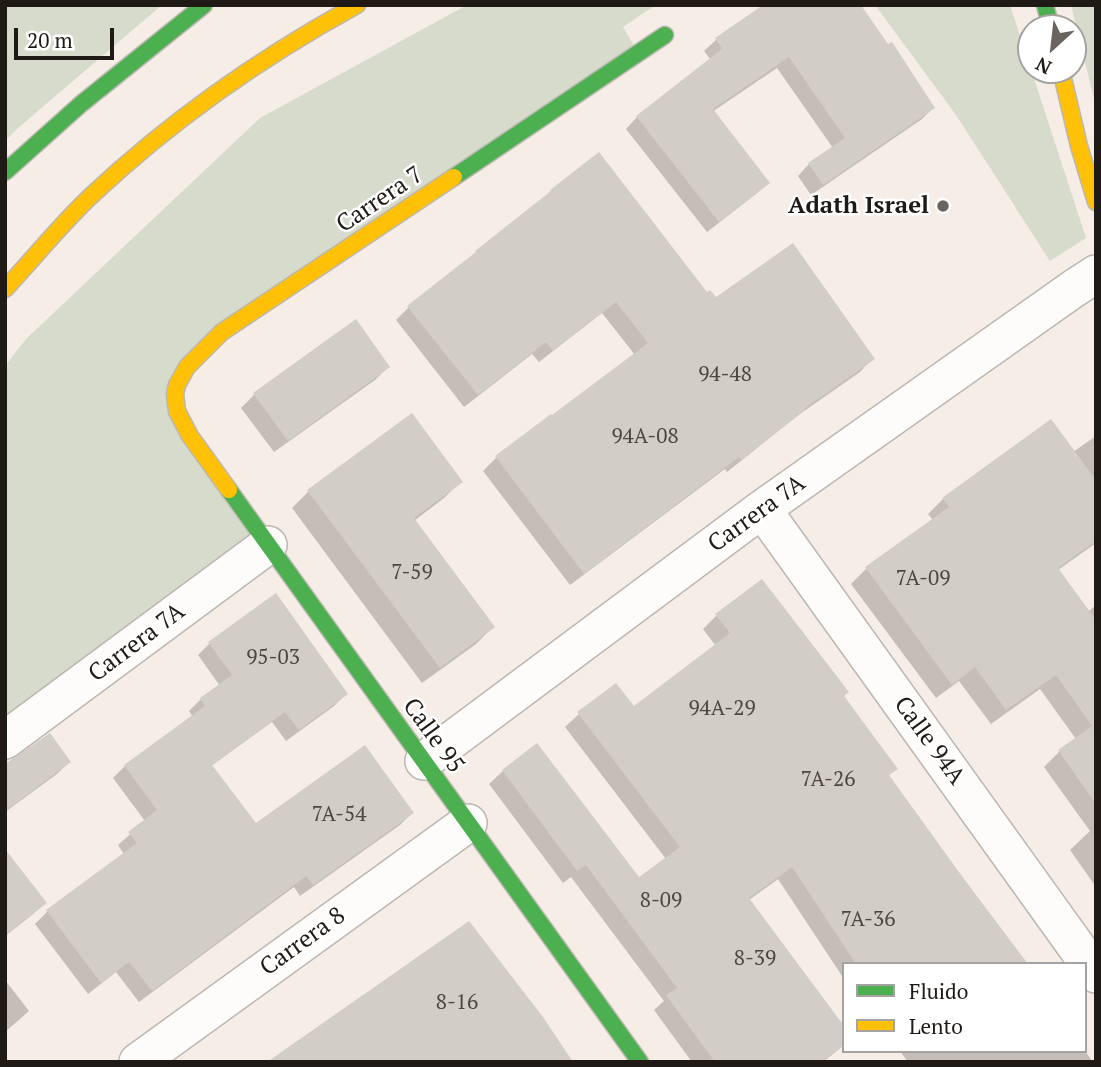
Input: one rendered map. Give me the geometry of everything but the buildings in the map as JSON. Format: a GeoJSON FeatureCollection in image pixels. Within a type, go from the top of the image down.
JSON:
{"type":"FeatureCollection","features":[{"type":"Feature","properties":{"kind":"street"},"geometry":{"type":"LineString","coordinates":[[5,172],[81,104],[204,5]]}},
{"type":"Feature","properties":{"kind":"street"},"geometry":{"type":"LineString","coordinates":[[5,289],[91,196],[165,131],[306,33],[357,5]]}},
{"type":"Feature","properties":{"kind":"street","name":"Carrera 7"},"geometry":{"type":"LineString","coordinates":[[190,436],[179,417],[175,396],[182,375],[198,354],[222,332],[665,35]]}},
{"type":"Feature","properties":{"kind":"street"},"geometry":{"type":"LineString","coordinates":[[1064,84],[1096,202]]}},
{"type":"Feature","properties":{"kind":"street","name":"Carrera 7A"},"geometry":{"type":"LineString","coordinates":[[424,761],[762,509],[1096,274]]}},
{"type":"Feature","properties":{"kind":"street","name":"Calle 95"},"geometry":{"type":"LineString","coordinates":[[190,436],[639,1062]]}},
{"type":"Feature","properties":{"kind":"street","name":"Calle 94A"},"geometry":{"type":"LineString","coordinates":[[762,509],[1096,974]]}},
{"type":"Feature","properties":{"kind":"street","name":"Carrera 7A"},"geometry":{"type":"LineString","coordinates":[[5,740],[268,545]]}},
{"type":"Feature","properties":{"kind":"street","name":"Carrera 8"},"geometry":{"type":"LineString","coordinates":[[138,1062],[468,823]]}},
{"type":"Feature","properties":{"kind":"shaded area"},"geometry":{"type":"Polygon","coordinates":[[[5,5],[162,5],[5,141],[5,5]]]}},
{"type":"Feature","properties":{"kind":"shaded area"},"geometry":{"type":"Polygon","coordinates":[[[467,5],[656,5],[623,27],[639,54],[222,332],[175,395],[268,545],[5,740],[5,366],[26,339],[260,118],[467,5]]]}},
{"type":"Feature","properties":{"kind":"shaded area"},"geometry":{"type":"Polygon","coordinates":[[[875,5],[1010,5],[1017,26],[1017,84],[1036,84],[1086,238],[1050,261],[956,115],[875,5]]]}},
{"type":"Feature","properties":{"kind":"shaded area"},"geometry":{"type":"Polygon","coordinates":[[[1071,5],[1096,5],[1096,107],[1087,70],[1087,14],[1073,14],[1071,5]]]}},
{"type":"Feature","properties":{"kind":"traffic: fast"},"geometry":{"type":"LineString","coordinates":[[5,172],[81,104],[204,5]]}},
{"type":"Feature","properties":{"kind":"traffic: fast"},"geometry":{"type":"LineString","coordinates":[[1045,5],[1047,14]]}},
{"type":"Feature","properties":{"kind":"traffic: fast"},"geometry":{"type":"LineString","coordinates":[[454,177],[665,35]]}},
{"type":"Feature","properties":{"kind":"traffic: fast"},"geometry":{"type":"LineString","coordinates":[[229,490],[640,1062]]}},
{"type":"Feature","properties":{"kind":"traffic: slow"},"geometry":{"type":"LineString","coordinates":[[5,289],[81,206],[154,141],[252,68],[357,5]]}},
{"type":"Feature","properties":{"kind":"traffic: slow"},"geometry":{"type":"LineString","coordinates":[[1064,84],[1096,202]]}},
{"type":"Feature","properties":{"kind":"traffic: slow"},"geometry":{"type":"LineString","coordinates":[[229,490],[190,436],[177,411],[177,385],[187,367],[222,332],[454,177]]}},
{"type":"Feature","properties":{"kind":"place","name":"Adath Israel"},"geometry":{"type":"Point","coordinates":[943,206]}}]}
